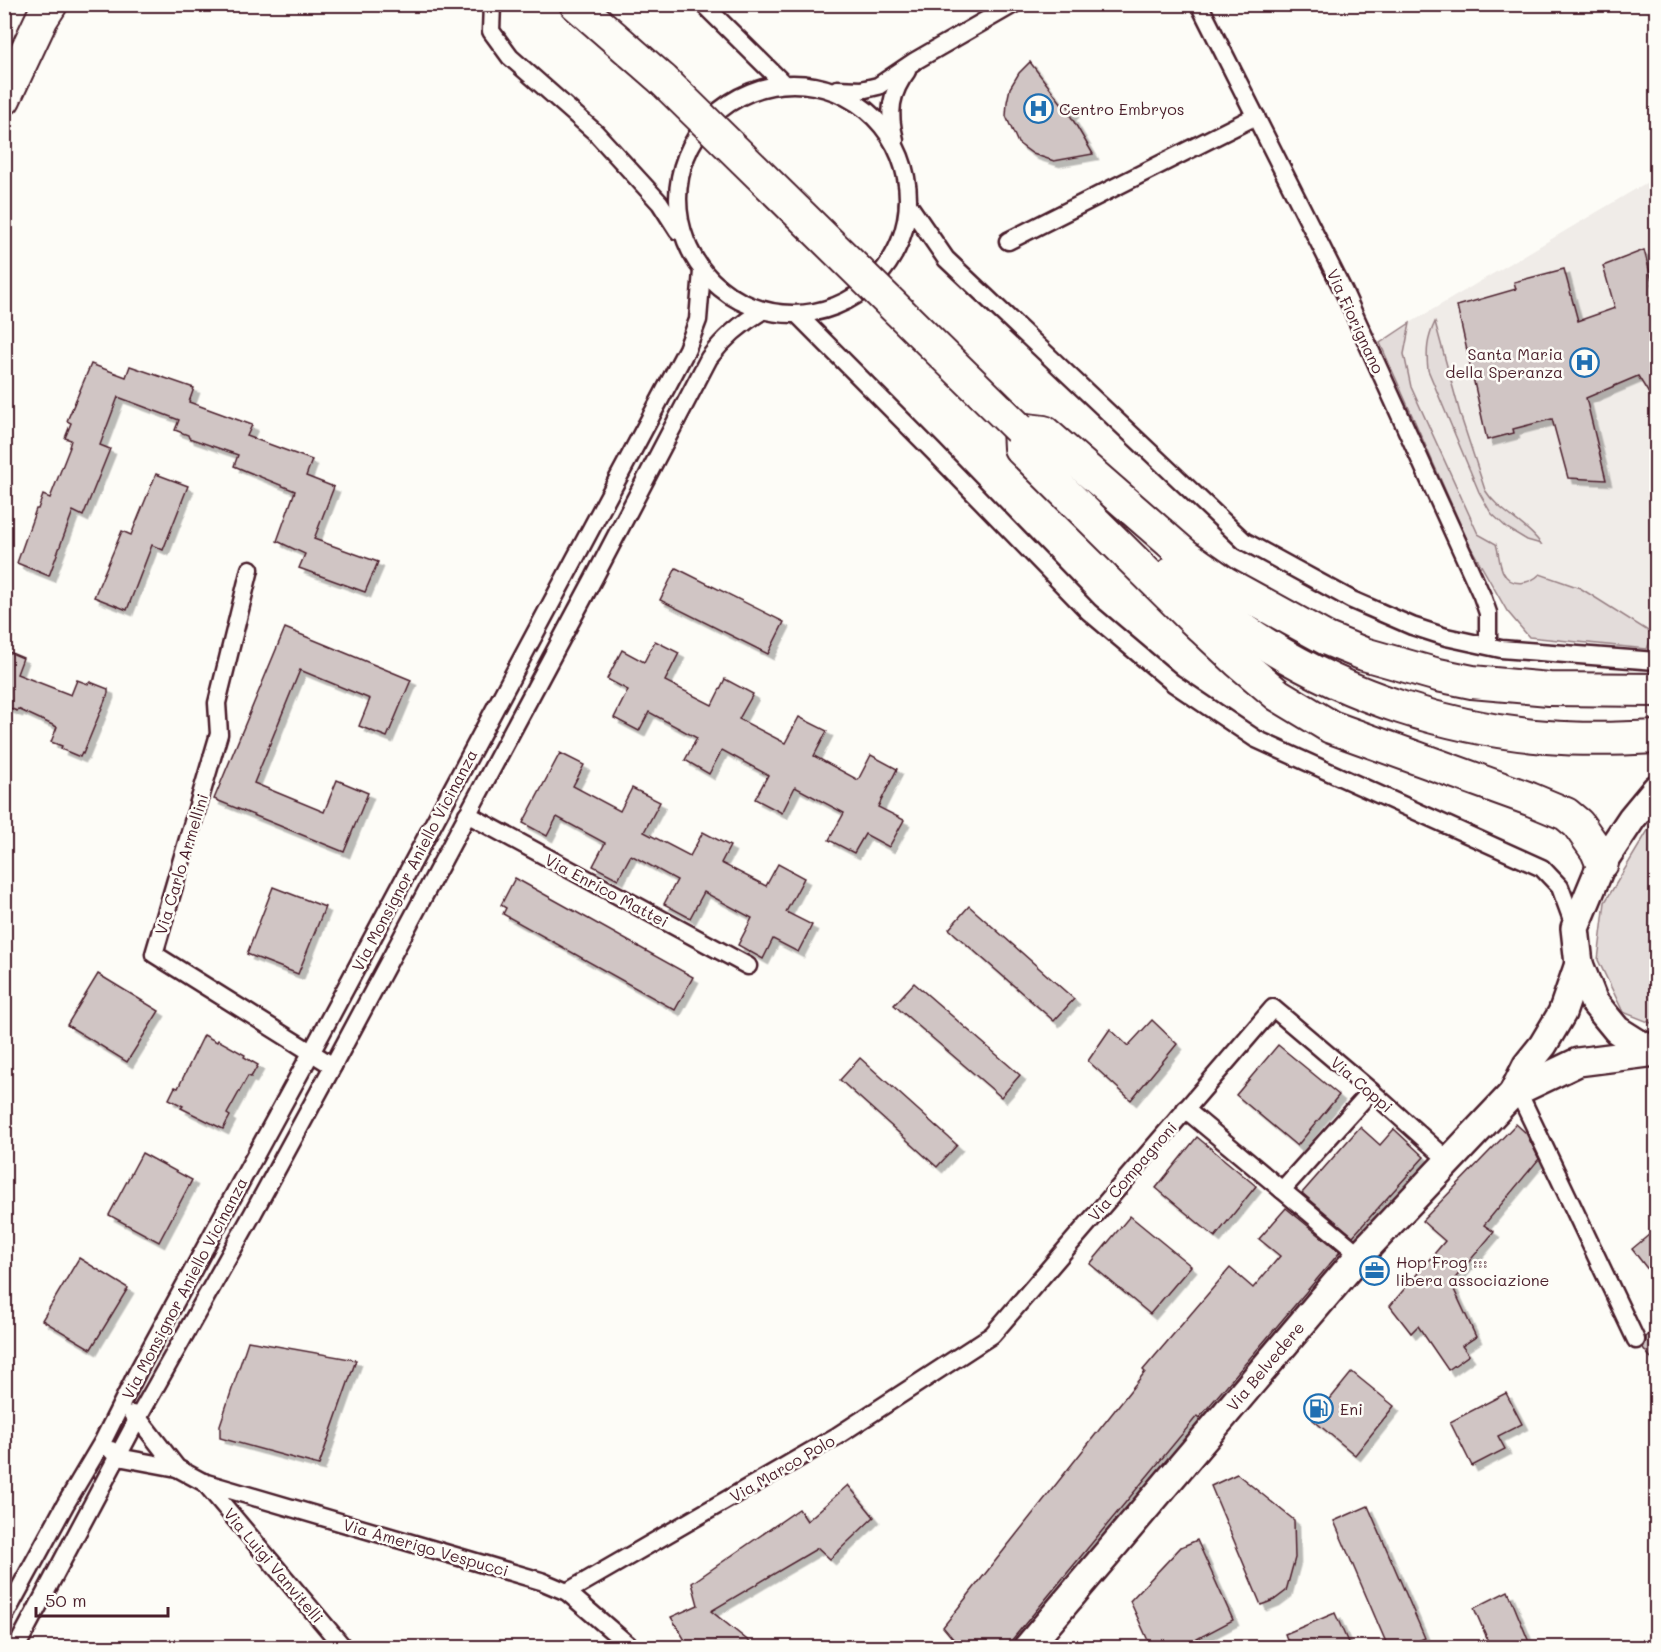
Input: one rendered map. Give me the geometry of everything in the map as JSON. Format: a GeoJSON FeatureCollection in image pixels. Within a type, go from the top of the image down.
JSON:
{"type":"FeatureCollection","features":[{"type":"Feature","properties":{"kind":"highway"},"geometry":{"type":"LineString","coordinates":[[4,60],[29,4]]}},
{"type":"Feature","properties":{"kind":"highway"},"geometry":{"type":"LineString","coordinates":[[4,99],[42,18],[51,4]]}},
{"type":"Feature","properties":{"kind":"highway"},"geometry":{"type":"LineString","coordinates":[[583,5],[663,80],[1166,570],[1267,645],[1326,677],[1406,709],[1479,727],[1547,737],[1607,740],[1656,737]]}},
{"type":"Feature","properties":{"kind":"highway"},"geometry":{"type":"LineString","coordinates":[[1019,429],[1044,432],[1185,555],[1224,583],[1327,639],[1382,659],[1472,682],[1549,689],[1656,690]]}},
{"type":"Feature","properties":{"kind":"highway"},"geometry":{"type":"LineString","coordinates":[[1019,429],[1020,448],[1148,576],[1278,696],[1331,727],[1566,814],[1578,824],[1597,851],[1602,863]]}},
{"type":"Feature","properties":{"kind":"main road"},"geometry":{"type":"LineString","coordinates":[[1656,789],[1632,818],[1602,863],[1575,928],[1579,964],[1594,1002],[1617,1030],[1656,1052]]}},
{"type":"Feature","properties":{"kind":"main road"},"geometry":{"type":"LineString","coordinates":[[1513,1093],[1527,1065],[1544,1045],[1562,1013],[1579,964]]}},
{"type":"Feature","properties":{"kind":"main road"},"geometry":{"type":"LineString","coordinates":[[1513,1093],[1578,1062],[1656,1052]]}},
{"type":"Feature","properties":{"kind":"main road","name":"Via Belvedere"},"geometry":{"type":"LineString","coordinates":[[1027,1647],[1360,1255],[1513,1093]]}},
{"type":"Feature","properties":{"kind":"street"},"geometry":{"type":"LineString","coordinates":[[492,4],[491,31],[510,57],[595,132],[660,203],[702,271],[729,296],[762,311],[798,315],[816,313],[839,306],[860,293],[879,277],[893,257],[900,240],[908,204],[906,177],[891,124],[892,97],[900,80],[915,61]]}},
{"type":"Feature","properties":{"kind":"street"},"geometry":{"type":"LineString","coordinates":[[703,4],[784,84]]}},
{"type":"Feature","properties":{"kind":"street"},"geometry":{"type":"LineString","coordinates":[[828,89],[861,90],[878,86],[915,61],[1014,4]]}},
{"type":"Feature","properties":{"kind":"street","name":"Via Fiorignano"},"geometry":{"type":"LineString","coordinates":[[1198,4],[1344,292],[1482,596],[1488,613],[1494,647]]}},
{"type":"Feature","properties":{"kind":"street"},"geometry":{"type":"LineString","coordinates":[[686,242],[678,210],[680,177],[688,153],[701,130],[718,111],[740,97],[761,88],[784,84],[806,84],[828,89],[849,98],[867,110],[885,129],[899,152]]}},
{"type":"Feature","properties":{"kind":"street"},"geometry":{"type":"LineString","coordinates":[[1008,241],[1256,116]]}},
{"type":"Feature","properties":{"kind":"street"},"geometry":{"type":"LineString","coordinates":[[908,204],[946,259],[1244,541],[1352,600],[1412,626],[1446,637],[1494,647],[1656,661]]}},
{"type":"Feature","properties":{"kind":"street","name":"Via Monsignor Aniello Vicinanza"},"geometry":{"type":"LineString","coordinates":[[4,1617],[102,1441],[311,1053],[687,349],[698,320],[702,271]]}},
{"type":"Feature","properties":{"kind":"street","name":"Via Monsignor Aniello Vicinanza"},"geometry":{"type":"LineString","coordinates":[[15,1647],[138,1418],[333,1066],[708,358],[740,325],[762,311]]}},
{"type":"Feature","properties":{"kind":"street"},"geometry":{"type":"LineString","coordinates":[[798,315],[933,450],[1089,612],[1173,683],[1256,739],[1542,868],[1560,887],[1575,928]]}},
{"type":"Feature","properties":{"kind":"street","name":"Via Carlo Armellini"},"geometry":{"type":"LineString","coordinates":[[250,568],[217,703],[219,734],[154,954],[333,1066]]}},
{"type":"Feature","properties":{"kind":"street","name":"Via Enrico Mattei"},"geometry":{"type":"LineString","coordinates":[[467,814],[747,966]]}},
{"type":"Feature","properties":{"kind":"street","name":"Via Coppi"},"geometry":{"type":"LineString","coordinates":[[1273,1008],[1449,1161]]}},
{"type":"Feature","properties":{"kind":"street","name":"Via Compagnoni"},"geometry":{"type":"LineString","coordinates":[[992,1335],[1273,1008]]}},
{"type":"Feature","properties":{"kind":"street"},"geometry":{"type":"LineString","coordinates":[[1282,1190],[1371,1091]]}},
{"type":"Feature","properties":{"kind":"street"},"geometry":{"type":"LineString","coordinates":[[1513,1093],[1523,1102],[1636,1340]]}},
{"type":"Feature","properties":{"kind":"street"},"geometry":{"type":"LineString","coordinates":[[1185,1109],[1360,1255]]}},
{"type":"Feature","properties":{"kind":"street","name":"Via Marco Polo"},"geometry":{"type":"LineString","coordinates":[[567,1592],[837,1436],[992,1335]]}},
{"type":"Feature","properties":{"kind":"street"},"geometry":{"type":"LineString","coordinates":[[120,1407],[138,1418],[177,1468]]}},
{"type":"Feature","properties":{"kind":"street"},"geometry":{"type":"LineString","coordinates":[[102,1441],[118,1457],[177,1468],[203,1482]]}},
{"type":"Feature","properties":{"kind":"street","name":"Via Amerigo Vespucci"},"geometry":{"type":"LineString","coordinates":[[203,1482],[541,1581],[567,1592],[632,1647]]}},
{"type":"Feature","properties":{"kind":"street","name":"Via Luigi Vanvitelli"},"geometry":{"type":"LineString","coordinates":[[203,1482],[344,1647]]}},
{"type":"Feature","properties":{"kind":"shaded area"},"geometry":{"type":"Polygon","coordinates":[[[1656,177],[1656,647],[1647,649],[1529,637],[1507,611],[1470,546],[1380,343],[1656,177]]]}},
{"type":"Feature","properties":{"kind":"shaded area"},"geometry":{"type":"Polygon","coordinates":[[[1435,322],[1461,417],[1485,490],[1541,544],[1527,540],[1507,528],[1491,513],[1479,492],[1428,370],[1428,345],[1435,322]]]}},
{"type":"Feature","properties":{"kind":"shaded area"},"geometry":{"type":"Polygon","coordinates":[[[1410,323],[1404,354],[1411,387],[1478,534],[1496,544],[1506,577],[1521,583],[1540,574],[1580,588],[1653,634],[1647,649],[1529,637],[1507,611],[1470,546],[1380,343],[1410,323]]]}},
{"type":"Feature","properties":{"kind":"shaded area"},"geometry":{"type":"Polygon","coordinates":[[[1656,817],[1656,1025],[1623,1012],[1598,960],[1605,902],[1656,817]]]}},
{"type":"Feature","properties":{"kind":"building","name":"Centro Embryos"},"geometry":{"type":"Polygon","coordinates":[[[1030,62],[1062,104],[1065,102],[1073,112],[1070,115],[1093,154],[1054,161],[1033,154],[1018,143],[1006,116],[1007,102],[1010,88],[1019,73],[1030,62]]]}},
{"type":"Feature","properties":{"kind":"building"},"geometry":{"type":"Polygon","coordinates":[[[1644,250],[1656,296],[1656,405],[1638,376],[1586,398],[1606,480],[1568,478],[1552,419],[1513,429],[1514,433],[1487,440],[1457,306],[1516,289],[1514,282],[1564,269],[1578,321],[1615,308],[1603,266],[1644,250]]]}},
{"type":"Feature","properties":{"kind":"building"},"geometry":{"type":"Polygon","coordinates":[[[91,364],[126,377],[130,366],[194,388],[189,402],[252,425],[247,436],[312,460],[306,476],[334,487],[314,539],[378,562],[365,592],[299,568],[305,554],[277,541],[295,491],[234,466],[238,455],[189,438],[188,435],[175,430],[179,420],[118,397],[100,445],[110,449],[83,516],[73,511],[49,576],[17,563],[36,509],[43,495],[50,498],[70,447],[71,440],[65,438],[71,423],[67,421],[91,364]]]}},
{"type":"Feature","properties":{"kind":"building"},"geometry":{"type":"Polygon","coordinates":[[[156,474],[188,486],[163,550],[152,545],[127,610],[94,597],[122,531],[131,535],[156,474]]]}},
{"type":"Feature","properties":{"kind":"building"},"geometry":{"type":"Polygon","coordinates":[[[676,568],[784,622],[768,654],[660,600],[676,568]]]}},
{"type":"Feature","properties":{"kind":"building"},"geometry":{"type":"Polygon","coordinates":[[[285,628],[411,680],[387,737],[359,726],[370,699],[300,670],[254,783],[324,812],[337,780],[368,793],[344,852],[214,799],[285,628]]]}},
{"type":"Feature","properties":{"kind":"building"},"geometry":{"type":"Polygon","coordinates":[[[655,641],[679,653],[665,681],[712,705],[725,679],[753,694],[739,719],[785,743],[799,717],[827,731],[814,756],[858,780],[871,755],[897,769],[878,807],[904,820],[889,847],[865,834],[854,853],[829,840],[844,813],[795,787],[782,813],[755,799],[768,775],[722,750],[709,774],[685,760],[697,738],[649,712],[639,731],[614,718],[628,690],[607,679],[622,650],[644,662],[655,641]]]}},
{"type":"Feature","properties":{"kind":"building"},"geometry":{"type":"Polygon","coordinates":[[[4,650],[23,658],[17,674],[71,695],[77,680],[108,689],[80,757],[51,742],[57,727],[18,709],[17,711],[4,706],[4,650]]]}},
{"type":"Feature","properties":{"kind":"building"},"geometry":{"type":"Polygon","coordinates":[[[560,753],[584,765],[573,786],[620,811],[632,788],[660,802],[644,832],[690,856],[703,832],[730,846],[721,863],[766,886],[778,864],[804,878],[786,912],[812,925],[798,952],[773,939],[763,959],[738,945],[752,918],[704,892],[690,918],[664,904],[677,880],[631,855],[618,879],[593,866],[605,843],[557,817],[547,836],[523,823],[560,753]]]}},
{"type":"Feature","properties":{"kind":"building"},"geometry":{"type":"Polygon","coordinates":[[[515,878],[693,977],[675,1010],[503,914],[506,908],[501,905],[515,878]]]}},
{"type":"Feature","properties":{"kind":"building"},"geometry":{"type":"Polygon","coordinates":[[[273,887],[325,907],[298,974],[247,954],[273,887]]]}},
{"type":"Feature","properties":{"kind":"building"},"geometry":{"type":"Polygon","coordinates":[[[969,906],[1074,999],[1054,1021],[949,929],[969,906]]]}},
{"type":"Feature","properties":{"kind":"building"},"geometry":{"type":"Polygon","coordinates":[[[98,974],[159,1011],[127,1062],[67,1025],[98,974]]]}},
{"type":"Feature","properties":{"kind":"building"},"geometry":{"type":"Polygon","coordinates":[[[914,983],[1020,1075],[1001,1097],[894,1005],[914,983]]]}},
{"type":"Feature","properties":{"kind":"building"},"geometry":{"type":"Polygon","coordinates":[[[1152,1020],[1177,1044],[1131,1100],[1088,1061],[1110,1029],[1128,1046],[1152,1020]]]}},
{"type":"Feature","properties":{"kind":"building"},"geometry":{"type":"Polygon","coordinates":[[[204,1035],[245,1055],[244,1057],[258,1065],[251,1077],[248,1076],[227,1114],[230,1116],[223,1129],[181,1108],[183,1106],[169,1099],[175,1087],[178,1088],[204,1035]]]}},
{"type":"Feature","properties":{"kind":"building"},"geometry":{"type":"Polygon","coordinates":[[[1278,1045],[1339,1095],[1297,1146],[1236,1095],[1278,1045]]]}},
{"type":"Feature","properties":{"kind":"building"},"geometry":{"type":"Polygon","coordinates":[[[860,1058],[957,1145],[937,1167],[840,1080],[860,1058]]]}},
{"type":"Feature","properties":{"kind":"building"},"geometry":{"type":"Polygon","coordinates":[[[1516,1124],[1526,1133],[1539,1159],[1484,1225],[1494,1232],[1451,1283],[1476,1337],[1462,1346],[1469,1355],[1448,1370],[1418,1326],[1411,1333],[1390,1306],[1445,1241],[1422,1221],[1516,1124]]]}},
{"type":"Feature","properties":{"kind":"building"},"geometry":{"type":"Polygon","coordinates":[[[1360,1127],[1380,1145],[1394,1129],[1424,1157],[1353,1236],[1302,1193],[1360,1127]]]}},
{"type":"Feature","properties":{"kind":"building"},"geometry":{"type":"Polygon","coordinates":[[[1197,1137],[1256,1186],[1215,1237],[1156,1188],[1197,1137]]]}},
{"type":"Feature","properties":{"kind":"building"},"geometry":{"type":"Polygon","coordinates":[[[142,1153],[192,1180],[159,1242],[109,1215],[142,1153]]]}},
{"type":"Feature","properties":{"kind":"building"},"geometry":{"type":"Polygon","coordinates":[[[1286,1208],[1340,1252],[1199,1418],[1197,1416],[1006,1647],[960,1647],[943,1627],[1145,1372],[1143,1370],[1230,1268],[1253,1288],[1280,1256],[1259,1239],[1286,1208]]]}},
{"type":"Feature","properties":{"kind":"building"},"geometry":{"type":"Polygon","coordinates":[[[1130,1216],[1191,1266],[1150,1314],[1090,1264],[1130,1216]]]}},
{"type":"Feature","properties":{"kind":"building"},"geometry":{"type":"Polygon","coordinates":[[[1656,1229],[1656,1280],[1632,1249],[1656,1229]]]}},
{"type":"Feature","properties":{"kind":"building"},"geometry":{"type":"Polygon","coordinates":[[[79,1258],[128,1288],[91,1349],[42,1320],[79,1258]]]}},
{"type":"Feature","properties":{"kind":"building"},"geometry":{"type":"Polygon","coordinates":[[[1656,1328],[1656,1365],[1643,1348],[1646,1337],[1656,1328]]]}},
{"type":"Feature","properties":{"kind":"building"},"geometry":{"type":"Polygon","coordinates":[[[248,1341],[356,1360],[319,1465],[220,1438],[220,1425],[248,1341]]]}},
{"type":"Feature","properties":{"kind":"building"},"geometry":{"type":"Polygon","coordinates":[[[1352,1372],[1394,1406],[1355,1455],[1313,1420],[1352,1372]]]}},
{"type":"Feature","properties":{"kind":"building"},"geometry":{"type":"Polygon","coordinates":[[[1506,1393],[1522,1424],[1498,1436],[1505,1449],[1472,1466],[1450,1422],[1506,1393]]]}},
{"type":"Feature","properties":{"kind":"building"},"geometry":{"type":"Polygon","coordinates":[[[1237,1474],[1294,1520],[1295,1558],[1286,1591],[1274,1600],[1261,1605],[1211,1486],[1237,1474]]]}},
{"type":"Feature","properties":{"kind":"building"},"geometry":{"type":"Polygon","coordinates":[[[848,1485],[874,1517],[830,1559],[818,1548],[711,1611],[756,1647],[689,1647],[671,1617],[698,1605],[692,1583],[799,1509],[807,1521],[848,1485]]]}},
{"type":"Feature","properties":{"kind":"building"},"geometry":{"type":"Polygon","coordinates":[[[1368,1506],[1425,1638],[1404,1647],[1388,1647],[1334,1521],[1368,1506]]]}},
{"type":"Feature","properties":{"kind":"building"},"geometry":{"type":"Polygon","coordinates":[[[1197,1540],[1233,1620],[1182,1647],[1151,1647],[1130,1601],[1181,1547],[1197,1540]]]}},
{"type":"Feature","properties":{"kind":"building"},"geometry":{"type":"Polygon","coordinates":[[[1508,1591],[1531,1647],[1485,1647],[1487,1638],[1474,1608],[1508,1591]]]}},
{"type":"Feature","properties":{"kind":"building"},"geometry":{"type":"Polygon","coordinates":[[[1335,1613],[1350,1647],[1290,1647],[1285,1634],[1335,1613]]]}},
{"type":"Feature","properties":{"kind":"place","name":"Centro Embryos"},"geometry":{"type":"Point","coordinates":[1038,108]}},
{"type":"Feature","properties":{"kind":"place","name":"Santa Maria della Speranza"},"geometry":{"type":"Point","coordinates":[1584,362]}},
{"type":"Feature","properties":{"kind":"place","name":"Hop Frog ::: libera associazione"},"geometry":{"type":"Point","coordinates":[1375,1270]}},
{"type":"Feature","properties":{"kind":"place","name":"Eni"},"geometry":{"type":"Point","coordinates":[1319,1408]}}]}
